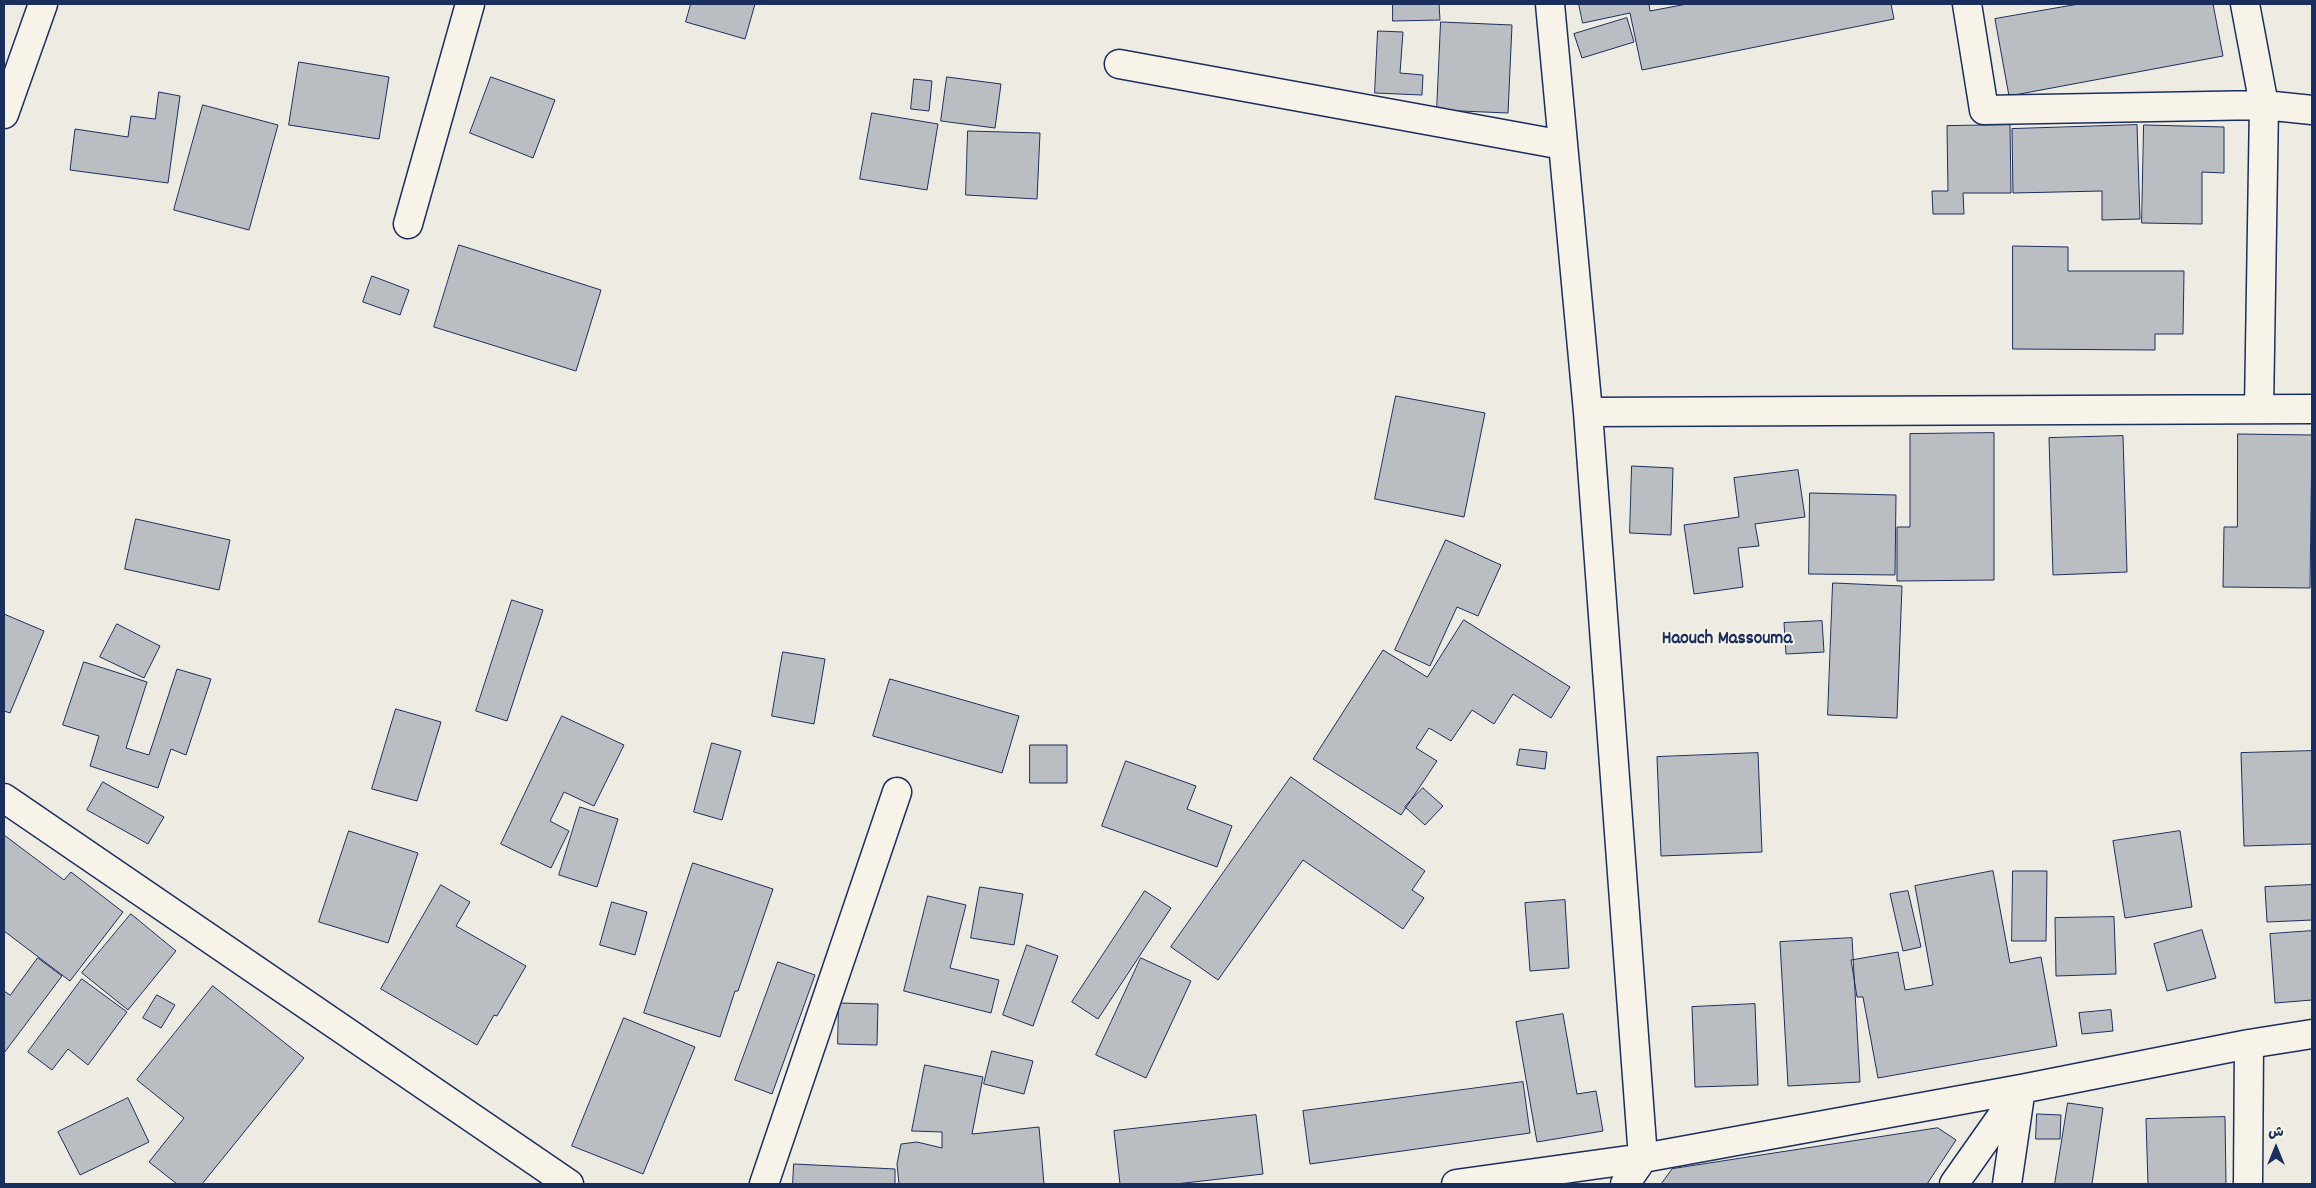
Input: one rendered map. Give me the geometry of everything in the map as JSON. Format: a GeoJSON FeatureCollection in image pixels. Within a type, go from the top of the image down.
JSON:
{"type":"FeatureCollection","features":[{"type":"Feature","properties":{"kind":"street"},"geometry":{"type":"LineString","coordinates":[[4,114],[43,4]]}},
{"type":"Feature","properties":{"kind":"street"},"geometry":{"type":"LineString","coordinates":[[408,224],[470,4]]}},
{"type":"Feature","properties":{"kind":"street"},"geometry":{"type":"LineString","coordinates":[[1550,4],[1588,412],[1642,1158],[1625,1184]]}},
{"type":"Feature","properties":{"kind":"street"},"geometry":{"type":"LineString","coordinates":[[1967,4],[1984,110],[2264,105],[2312,110]]}},
{"type":"Feature","properties":{"kind":"street"},"geometry":{"type":"LineString","coordinates":[[2245,4],[2264,105],[2259,409]]}},
{"type":"Feature","properties":{"kind":"street"},"geometry":{"type":"LineString","coordinates":[[1120,64],[1563,144]]}},
{"type":"Feature","properties":{"kind":"street"},"geometry":{"type":"LineString","coordinates":[[1588,412],[2312,409]]}},
{"type":"Feature","properties":{"kind":"street"},"geometry":{"type":"LineString","coordinates":[[764,1184],[897,792]]}},
{"type":"Feature","properties":{"kind":"street"},"geometry":{"type":"LineString","coordinates":[[4,798],[569,1184]]}},
{"type":"Feature","properties":{"kind":"street"},"geometry":{"type":"LineString","coordinates":[[1456,1184],[1642,1158],[2021,1089],[2249,1044],[2312,1034]]}},
{"type":"Feature","properties":{"kind":"street"},"geometry":{"type":"LineString","coordinates":[[2248,1184],[2249,1044]]}},
{"type":"Feature","properties":{"kind":"street"},"geometry":{"type":"LineString","coordinates":[[1954,1184],[2021,1089]]}},
{"type":"Feature","properties":{"kind":"street"},"geometry":{"type":"LineString","coordinates":[[2006,1184],[2021,1089]]}},
{"type":"Feature","properties":{"kind":"building"},"geometry":{"type":"Polygon","coordinates":[[[691,4],[755,4],[745,39],[686,22],[691,4]]]}},
{"type":"Feature","properties":{"kind":"building"},"geometry":{"type":"Polygon","coordinates":[[[1393,4],[1439,4],[1440,20],[1393,21],[1393,4]]]}},
{"type":"Feature","properties":{"kind":"building"},"geometry":{"type":"Polygon","coordinates":[[[1579,4],[1649,4],[1650,11],[1687,4],[1891,4],[1894,19],[1642,70],[1630,13],[1583,23],[1579,4]]]}},
{"type":"Feature","properties":{"kind":"building"},"geometry":{"type":"Polygon","coordinates":[[[2079,4],[2213,4],[2223,56],[2009,96],[1995,19],[2079,4]]]}},
{"type":"Feature","properties":{"kind":"building"},"geometry":{"type":"Polygon","coordinates":[[[1627,18],[1634,42],[1582,58],[1574,34],[1627,18]]]}},
{"type":"Feature","properties":{"kind":"building"},"geometry":{"type":"Polygon","coordinates":[[[1441,22],[1512,25],[1508,113],[1437,110],[1441,22]]]}},
{"type":"Feature","properties":{"kind":"building"},"geometry":{"type":"Polygon","coordinates":[[[1378,31],[1403,32],[1400,73],[1423,75],[1422,95],[1375,93],[1378,31]]]}},
{"type":"Feature","properties":{"kind":"building"},"geometry":{"type":"Polygon","coordinates":[[[299,62],[389,77],[379,139],[289,125],[299,62]]]}},
{"type":"Feature","properties":{"kind":"building"},"geometry":{"type":"Polygon","coordinates":[[[491,77],[555,100],[533,158],[470,133],[491,77]]]}},
{"type":"Feature","properties":{"kind":"building"},"geometry":{"type":"Polygon","coordinates":[[[947,77],[1001,84],[995,128],[941,121],[947,77]]]}},
{"type":"Feature","properties":{"kind":"building"},"geometry":{"type":"Polygon","coordinates":[[[914,79],[932,81],[929,111],[911,109],[914,79]]]}},
{"type":"Feature","properties":{"kind":"building"},"geometry":{"type":"Polygon","coordinates":[[[159,92],[180,96],[168,183],[70,170],[75,129],[128,137],[131,116],[155,119],[159,92]]]}},
{"type":"Feature","properties":{"kind":"building"},"geometry":{"type":"Polygon","coordinates":[[[203,105],[278,125],[249,230],[174,210],[203,105]]]}},
{"type":"Feature","properties":{"kind":"building"},"geometry":{"type":"Polygon","coordinates":[[[872,113],[938,124],[927,190],[860,179],[872,113]]]}},
{"type":"Feature","properties":{"kind":"building"},"geometry":{"type":"Polygon","coordinates":[[[2010,125],[2011,193],[1963,193],[1964,214],[1933,214],[1932,191],[1948,191],[1947,126],[2010,125]]]}},
{"type":"Feature","properties":{"kind":"building"},"geometry":{"type":"Polygon","coordinates":[[[2137,125],[2140,219],[2102,220],[2102,191],[2013,193],[2012,129],[2137,125]]]}},
{"type":"Feature","properties":{"kind":"building"},"geometry":{"type":"Polygon","coordinates":[[[2144,125],[2224,127],[2224,173],[2202,172],[2202,224],[2142,223],[2144,125]]]}},
{"type":"Feature","properties":{"kind":"building"},"geometry":{"type":"Polygon","coordinates":[[[968,131],[1040,133],[1037,199],[966,195],[968,131]]]}},
{"type":"Feature","properties":{"kind":"building"},"geometry":{"type":"Polygon","coordinates":[[[459,245],[601,290],[576,371],[434,327],[459,245]]]}},
{"type":"Feature","properties":{"kind":"building"},"geometry":{"type":"Polygon","coordinates":[[[2013,246],[2068,247],[2068,271],[2184,271],[2183,334],[2155,334],[2155,350],[2013,349],[2013,246]]]}},
{"type":"Feature","properties":{"kind":"building"},"geometry":{"type":"Polygon","coordinates":[[[372,276],[409,290],[400,315],[363,302],[372,276]]]}},
{"type":"Feature","properties":{"kind":"building"},"geometry":{"type":"Polygon","coordinates":[[[1396,396],[1485,413],[1464,517],[1375,499],[1396,396]]]}},
{"type":"Feature","properties":{"kind":"building"},"geometry":{"type":"Polygon","coordinates":[[[1994,433],[1994,580],[1897,581],[1897,527],[1910,527],[1910,434],[1994,433]]]}},
{"type":"Feature","properties":{"kind":"building"},"geometry":{"type":"Polygon","coordinates":[[[2238,434],[2312,435],[2310,588],[2223,587],[2224,527],[2237,527],[2238,434]]]}},
{"type":"Feature","properties":{"kind":"building"},"geometry":{"type":"Polygon","coordinates":[[[2123,436],[2127,572],[2053,575],[2049,438],[2123,436]]]}},
{"type":"Feature","properties":{"kind":"building"},"geometry":{"type":"Polygon","coordinates":[[[1632,466],[1673,468],[1671,535],[1630,533],[1632,466]]]}},
{"type":"Feature","properties":{"kind":"building"},"geometry":{"type":"Polygon","coordinates":[[[1798,470],[1805,517],[1755,524],[1759,546],[1738,548],[1743,587],[1694,594],[1684,525],[1739,517],[1734,478],[1798,470]]]}},
{"type":"Feature","properties":{"kind":"building"},"geometry":{"type":"Polygon","coordinates":[[[1810,493],[1896,495],[1895,575],[1809,574],[1810,493]]]}},
{"type":"Feature","properties":{"kind":"building"},"geometry":{"type":"Polygon","coordinates":[[[136,519],[230,540],[219,590],[125,569],[136,519]]]}},
{"type":"Feature","properties":{"kind":"building"},"geometry":{"type":"Polygon","coordinates":[[[1446,540],[1501,565],[1478,616],[1457,607],[1430,666],[1395,650],[1446,540]]]}},
{"type":"Feature","properties":{"kind":"building"},"geometry":{"type":"Polygon","coordinates":[[[1833,583],[1902,586],[1897,718],[1828,715],[1833,583]]]}},
{"type":"Feature","properties":{"kind":"building"},"geometry":{"type":"Polygon","coordinates":[[[512,600],[543,610],[507,721],[476,711],[512,600]]]}},
{"type":"Feature","properties":{"kind":"building"},"geometry":{"type":"Polygon","coordinates":[[[4,614],[44,631],[10,713],[4,711],[4,614]]]}},
{"type":"Feature","properties":{"kind":"building"},"geometry":{"type":"Polygon","coordinates":[[[1464,620],[1570,687],[1551,718],[1513,694],[1494,724],[1472,710],[1451,741],[1429,728],[1416,748],[1437,761],[1401,815],[1313,759],[1383,650],[1427,677],[1464,620]]]}},
{"type":"Feature","properties":{"kind":"building"},"geometry":{"type":"Polygon","coordinates":[[[1822,621],[1824,652],[1786,654],[1784,623],[1822,621]]]}},
{"type":"Feature","properties":{"kind":"building"},"geometry":{"type":"Polygon","coordinates":[[[117,624],[160,646],[144,678],[100,657],[117,624]]]}},
{"type":"Feature","properties":{"kind":"building"},"geometry":{"type":"Polygon","coordinates":[[[783,652],[825,659],[814,724],[772,716],[783,652]]]}},
{"type":"Feature","properties":{"kind":"building"},"geometry":{"type":"Polygon","coordinates":[[[84,662],[147,682],[126,748],[149,755],[177,669],[211,679],[186,755],[171,749],[158,788],[90,766],[99,736],[63,725],[84,662]]]}},
{"type":"Feature","properties":{"kind":"building"},"geometry":{"type":"Polygon","coordinates":[[[890,679],[1019,716],[1002,773],[873,736],[890,679]]]}},
{"type":"Feature","properties":{"kind":"building"},"geometry":{"type":"Polygon","coordinates":[[[396,709],[441,722],[417,801],[372,789],[396,709]]]}},
{"type":"Feature","properties":{"kind":"building"},"geometry":{"type":"Polygon","coordinates":[[[562,716],[624,745],[594,806],[564,792],[550,821],[569,831],[551,868],[501,844],[562,716]]]}},
{"type":"Feature","properties":{"kind":"building"},"geometry":{"type":"Polygon","coordinates":[[[712,743],[741,751],[722,820],[694,812],[712,743]]]}},
{"type":"Feature","properties":{"kind":"building"},"geometry":{"type":"Polygon","coordinates":[[[1030,745],[1067,745],[1067,783],[1030,783],[1030,745]]]}},
{"type":"Feature","properties":{"kind":"building"},"geometry":{"type":"Polygon","coordinates":[[[1520,749],[1547,752],[1545,769],[1517,765],[1520,749]]]}},
{"type":"Feature","properties":{"kind":"building"},"geometry":{"type":"Polygon","coordinates":[[[2312,751],[2312,844],[2244,846],[2241,753],[2312,751]]]}},
{"type":"Feature","properties":{"kind":"building"},"geometry":{"type":"Polygon","coordinates":[[[1758,753],[1762,852],[1661,856],[1657,757],[1758,753]]]}},
{"type":"Feature","properties":{"kind":"building"},"geometry":{"type":"Polygon","coordinates":[[[1126,761],[1196,786],[1187,809],[1232,826],[1217,867],[1102,826],[1126,761]]]}},
{"type":"Feature","properties":{"kind":"building"},"geometry":{"type":"Polygon","coordinates":[[[1291,777],[1425,871],[1412,890],[1424,898],[1403,929],[1303,860],[1218,980],[1171,947],[1291,777]]]}},
{"type":"Feature","properties":{"kind":"building"},"geometry":{"type":"Polygon","coordinates":[[[103,782],[164,817],[148,844],[87,810],[103,782]]]}},
{"type":"Feature","properties":{"kind":"building"},"geometry":{"type":"Polygon","coordinates":[[[1423,788],[1443,806],[1425,825],[1405,807],[1423,788]]]}},
{"type":"Feature","properties":{"kind":"building"},"geometry":{"type":"Polygon","coordinates":[[[580,807],[618,819],[597,887],[559,875],[580,807]]]}},
{"type":"Feature","properties":{"kind":"building"},"geometry":{"type":"Polygon","coordinates":[[[349,831],[418,853],[388,943],[319,922],[349,831]]]}},
{"type":"Feature","properties":{"kind":"building"},"geometry":{"type":"Polygon","coordinates":[[[2180,831],[2192,907],[2125,918],[2113,841],[2180,831]]]}},
{"type":"Feature","properties":{"kind":"building"},"geometry":{"type":"Polygon","coordinates":[[[4,835],[64,880],[71,872],[123,912],[70,981],[4,931],[4,835]]]}},
{"type":"Feature","properties":{"kind":"building"},"geometry":{"type":"Polygon","coordinates":[[[693,863],[773,889],[720,1037],[644,1013],[693,863]]]}},
{"type":"Feature","properties":{"kind":"building"},"geometry":{"type":"Polygon","coordinates":[[[1993,871],[2010,963],[2041,957],[2057,1046],[1878,1078],[1863,997],[1857,997],[1851,960],[1898,952],[1905,990],[1933,985],[1915,886],[1993,871]]]}},
{"type":"Feature","properties":{"kind":"building"},"geometry":{"type":"Polygon","coordinates":[[[2013,871],[2047,871],[2046,941],[2012,941],[2013,871]]]}},
{"type":"Feature","properties":{"kind":"building"},"geometry":{"type":"Polygon","coordinates":[[[441,885],[470,902],[456,926],[526,966],[497,1016],[494,1015],[477,1045],[381,989],[441,885]]]}},
{"type":"Feature","properties":{"kind":"building"},"geometry":{"type":"Polygon","coordinates":[[[2312,885],[2312,920],[2267,922],[2265,887],[2312,885]]]}},
{"type":"Feature","properties":{"kind":"building"},"geometry":{"type":"Polygon","coordinates":[[[980,887],[1023,894],[1014,945],[971,938],[980,887]]]}},
{"type":"Feature","properties":{"kind":"building"},"geometry":{"type":"Polygon","coordinates":[[[1145,891],[1171,908],[1098,1019],[1072,1002],[1145,891]]]}},
{"type":"Feature","properties":{"kind":"building"},"geometry":{"type":"Polygon","coordinates":[[[1908,891],[1921,947],[1903,951],[1890,894],[1908,891]]]}},
{"type":"Feature","properties":{"kind":"building"},"geometry":{"type":"Polygon","coordinates":[[[928,896],[966,905],[950,968],[999,980],[991,1013],[904,991],[928,896]]]}},
{"type":"Feature","properties":{"kind":"building"},"geometry":{"type":"Polygon","coordinates":[[[1565,900],[1569,968],[1530,971],[1525,903],[1565,900]]]}},
{"type":"Feature","properties":{"kind":"building"},"geometry":{"type":"Polygon","coordinates":[[[612,902],[647,912],[635,955],[600,945],[612,902]]]}},
{"type":"Feature","properties":{"kind":"building"},"geometry":{"type":"Polygon","coordinates":[[[131,914],[176,951],[128,1010],[82,973],[131,914]]]}},
{"type":"Feature","properties":{"kind":"building"},"geometry":{"type":"Polygon","coordinates":[[[2114,917],[2116,974],[2056,976],[2055,918],[2114,917]]]}},
{"type":"Feature","properties":{"kind":"building"},"geometry":{"type":"Polygon","coordinates":[[[2202,930],[2216,978],[2167,991],[2154,944],[2202,930]]]}},
{"type":"Feature","properties":{"kind":"building"},"geometry":{"type":"Polygon","coordinates":[[[2312,931],[2312,1000],[2275,1003],[2270,934],[2312,931]]]}},
{"type":"Feature","properties":{"kind":"building"},"geometry":{"type":"Polygon","coordinates":[[[1852,938],[1860,1082],[1788,1086],[1780,942],[1852,938]]]}},
{"type":"Feature","properties":{"kind":"building"},"geometry":{"type":"Polygon","coordinates":[[[1027,945],[1058,956],[1033,1026],[1003,1015],[1027,945]]]}},
{"type":"Feature","properties":{"kind":"building"},"geometry":{"type":"Polygon","coordinates":[[[38,958],[62,976],[4,1053],[4,991],[10,995],[38,958]]]}},
{"type":"Feature","properties":{"kind":"building"},"geometry":{"type":"Polygon","coordinates":[[[1141,958],[1191,981],[1146,1078],[1096,1055],[1141,958]]]}},
{"type":"Feature","properties":{"kind":"building"},"geometry":{"type":"Polygon","coordinates":[[[778,962],[815,975],[772,1094],[735,1080],[778,962]]]}},
{"type":"Feature","properties":{"kind":"building"},"geometry":{"type":"Polygon","coordinates":[[[82,979],[127,1012],[88,1065],[68,1049],[52,1070],[28,1052],[82,979]]]}},
{"type":"Feature","properties":{"kind":"building"},"geometry":{"type":"Polygon","coordinates":[[[213,986],[304,1058],[202,1184],[177,1184],[149,1162],[184,1118],[137,1080],[213,986]]]}},
{"type":"Feature","properties":{"kind":"building"},"geometry":{"type":"Polygon","coordinates":[[[157,995],[175,1005],[161,1028],[143,1018],[157,995]]]}},
{"type":"Feature","properties":{"kind":"building"},"geometry":{"type":"Polygon","coordinates":[[[839,1003],[878,1004],[877,1045],[838,1044],[839,1003]]]}},
{"type":"Feature","properties":{"kind":"building"},"geometry":{"type":"Polygon","coordinates":[[[1755,1004],[1758,1085],[1695,1087],[1692,1007],[1755,1004]]]}},
{"type":"Feature","properties":{"kind":"building"},"geometry":{"type":"Polygon","coordinates":[[[2111,1010],[2113,1031],[2082,1034],[2079,1013],[2111,1010]]]}},
{"type":"Feature","properties":{"kind":"building"},"geometry":{"type":"Polygon","coordinates":[[[1563,1014],[1577,1094],[1596,1091],[1603,1131],[1537,1142],[1516,1022],[1563,1014]]]}},
{"type":"Feature","properties":{"kind":"building"},"geometry":{"type":"Polygon","coordinates":[[[624,1018],[695,1047],[643,1174],[572,1146],[624,1018]]]}},
{"type":"Feature","properties":{"kind":"building"},"geometry":{"type":"Polygon","coordinates":[[[992,1051],[1033,1061],[1024,1094],[984,1084],[992,1051]]]}},
{"type":"Feature","properties":{"kind":"building"},"geometry":{"type":"Polygon","coordinates":[[[925,1065],[983,1077],[972,1134],[1039,1127],[1044,1184],[899,1184],[897,1164],[901,1144],[917,1142],[942,1148],[942,1132],[912,1131],[925,1065]]]}},
{"type":"Feature","properties":{"kind":"building"},"geometry":{"type":"Polygon","coordinates":[[[1523,1082],[1530,1133],[1310,1164],[1303,1111],[1523,1082]]]}},
{"type":"Feature","properties":{"kind":"building"},"geometry":{"type":"Polygon","coordinates":[[[128,1098],[149,1142],[80,1175],[58,1132],[128,1098]]]}},
{"type":"Feature","properties":{"kind":"building"},"geometry":{"type":"Polygon","coordinates":[[[2068,1103],[2103,1108],[2092,1184],[2055,1184],[2068,1103]]]}},
{"type":"Feature","properties":{"kind":"building"},"geometry":{"type":"Polygon","coordinates":[[[2037,1114],[2061,1115],[2060,1139],[2036,1139],[2037,1114]]]}},
{"type":"Feature","properties":{"kind":"building"},"geometry":{"type":"Polygon","coordinates":[[[1256,1115],[1263,1174],[1176,1184],[1120,1184],[1114,1131],[1256,1115]]]}},
{"type":"Feature","properties":{"kind":"building"},"geometry":{"type":"Polygon","coordinates":[[[2225,1117],[2226,1184],[2148,1184],[2146,1119],[2225,1117]]]}},
{"type":"Feature","properties":{"kind":"building"},"geometry":{"type":"Polygon","coordinates":[[[1938,1128],[1956,1140],[1927,1184],[1661,1184],[1672,1169],[1938,1128]]]}},
{"type":"Feature","properties":{"kind":"building"},"geometry":{"type":"Polygon","coordinates":[[[794,1164],[895,1169],[895,1184],[793,1184],[794,1164]]]}},
{"type":"Feature","properties":{"kind":"district","name":"Haouch Massouma"},"geometry":{"type":"Point","coordinates":[1727,640]}}]}
